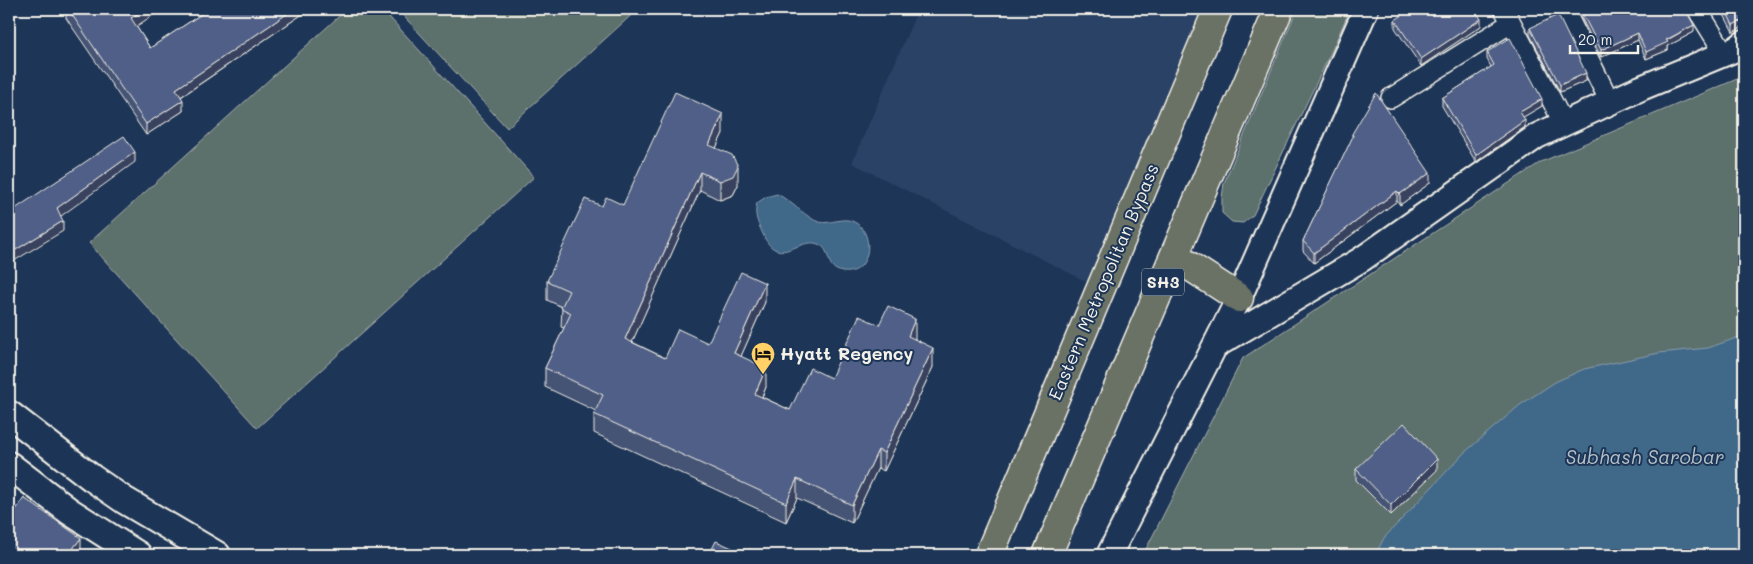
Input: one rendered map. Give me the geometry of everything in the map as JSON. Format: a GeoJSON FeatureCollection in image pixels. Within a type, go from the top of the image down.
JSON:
{"type":"FeatureCollection","features":[{"type":"Feature","properties":{"kind":"main road","name":"Eastern Metropolitan Bypass"},"geometry":{"type":"LineString","coordinates":[[989,555],[1218,9]]}},
{"type":"Feature","properties":{"kind":"main road","name":"SH3"},"geometry":{"type":"LineString","coordinates":[[1047,555],[1279,9]]}},
{"type":"Feature","properties":{"kind":"main road"},"geometry":{"type":"LineString","coordinates":[[1174,256],[1239,298]]}},
{"type":"Feature","properties":{"kind":"main road"},"geometry":{"type":"LineString","coordinates":[[9,414],[59,454],[124,500],[217,555]]}},
{"type":"Feature","properties":{"kind":"main road"},"geometry":{"type":"LineString","coordinates":[[9,465],[69,511],[138,555]]}},
{"type":"Feature","properties":{"kind":"main road"},"geometry":{"type":"LineString","coordinates":[[103,534],[124,500]]}},
{"type":"Feature","properties":{"kind":"street"},"geometry":{"type":"LineString","coordinates":[[1109,555],[1239,298],[1366,9]]}},
{"type":"Feature","properties":{"kind":"street"},"geometry":{"type":"LineString","coordinates":[[1564,9],[1610,102]]}},
{"type":"Feature","properties":{"kind":"street"},"geometry":{"type":"LineString","coordinates":[[1215,346],[1362,259],[1537,136],[1610,102],[1735,49],[1697,9]]}},
{"type":"Feature","properties":{"kind":"street"},"geometry":{"type":"LineString","coordinates":[[1391,98],[1508,16],[1564,124]]}},
{"type":"Feature","properties":{"kind":"shaded area"},"geometry":{"type":"Polygon","coordinates":[[[918,9],[1208,9],[1091,284],[852,163],[918,9]]]}},
{"type":"Feature","properties":{"kind":"green space"},"geometry":{"type":"Polygon","coordinates":[[[347,9],[382,9],[534,177],[257,428],[89,243],[347,9]]]}},
{"type":"Feature","properties":{"kind":"green space"},"geometry":{"type":"Polygon","coordinates":[[[397,9],[638,9],[507,128],[397,9]]]}},
{"type":"Feature","properties":{"kind":"green space"},"geometry":{"type":"Polygon","coordinates":[[[1297,9],[1350,9],[1253,215],[1243,223],[1232,222],[1222,213],[1224,183],[1297,9]]]}},
{"type":"Feature","properties":{"kind":"green space"},"geometry":{"type":"Polygon","coordinates":[[[1744,73],[1744,555],[1143,555],[1243,358],[1541,162],[1737,79],[1744,73]]]}},
{"type":"Feature","properties":{"kind":"water"},"geometry":{"type":"Polygon","coordinates":[[[777,194],[819,222],[847,220],[856,223],[866,236],[868,245],[867,254],[859,268],[852,272],[837,270],[831,264],[824,248],[820,245],[805,244],[782,251],[768,244],[757,221],[756,207],[757,203],[766,197],[777,194]]]}},
{"type":"Feature","properties":{"kind":"water","name":"Subhash Sarobar"},"geometry":{"type":"Polygon","coordinates":[[[1744,332],[1744,555],[1375,555],[1384,538],[1464,453],[1520,405],[1555,382],[1584,369],[1659,353],[1708,348],[1739,337],[1744,332]]]}},
{"type":"Feature","properties":{"kind":"building"},"geometry":{"type":"Polygon","coordinates":[[[68,9],[146,9],[131,18],[150,48],[209,9],[294,9],[176,89],[183,100],[146,124],[68,9]]]}},
{"type":"Feature","properties":{"kind":"building"},"geometry":{"type":"Polygon","coordinates":[[[1412,9],[1475,9],[1481,19],[1421,59],[1395,20],[1412,9]]]}},
{"type":"Feature","properties":{"kind":"building"},"geometry":{"type":"Polygon","coordinates":[[[1580,9],[1685,9],[1694,25],[1666,40],[1668,42],[1646,52],[1638,33],[1601,50],[1580,9]]]}},
{"type":"Feature","properties":{"kind":"building"},"geometry":{"type":"Polygon","coordinates":[[[1725,9],[1744,9],[1744,19],[1733,25],[1725,9]]]}},
{"type":"Feature","properties":{"kind":"building"},"geometry":{"type":"Polygon","coordinates":[[[1558,15],[1586,73],[1560,85],[1530,28],[1558,15]]]}},
{"type":"Feature","properties":{"kind":"building"},"geometry":{"type":"Polygon","coordinates":[[[1510,38],[1542,99],[1520,112],[1525,120],[1476,155],[1442,98],[1494,65],[1487,52],[1510,38]]]}},
{"type":"Feature","properties":{"kind":"building"},"geometry":{"type":"Polygon","coordinates":[[[675,92],[723,114],[709,145],[732,155],[738,166],[733,176],[720,181],[700,172],[625,339],[665,358],[678,329],[708,343],[741,272],[765,283],[734,353],[766,368],[755,394],[790,410],[810,368],[831,378],[859,316],[879,325],[888,306],[915,319],[908,336],[933,348],[884,453],[878,450],[852,505],[797,479],[786,503],[594,414],[603,395],[545,368],[571,313],[561,308],[569,291],[547,281],[585,199],[602,206],[606,197],[623,205],[675,92]]]}},
{"type":"Feature","properties":{"kind":"building"},"geometry":{"type":"Polygon","coordinates":[[[1376,93],[1430,173],[1400,194],[1397,191],[1314,253],[1303,241],[1353,136],[1352,134],[1376,93]]]}},
{"type":"Feature","properties":{"kind":"building"},"geometry":{"type":"Polygon","coordinates":[[[124,136],[135,152],[57,208],[63,221],[9,254],[9,213],[124,136]]]}},
{"type":"Feature","properties":{"kind":"building"},"geometry":{"type":"Polygon","coordinates":[[[1404,423],[1437,459],[1391,505],[1356,469],[1404,423]]]}},
{"type":"Feature","properties":{"kind":"building"},"geometry":{"type":"Polygon","coordinates":[[[24,498],[81,538],[68,555],[9,555],[9,520],[24,498]]]}},
{"type":"Feature","properties":{"kind":"building"},"geometry":{"type":"Polygon","coordinates":[[[716,541],[746,554],[749,549],[762,555],[709,555],[716,541]]]}},
{"type":"Feature","properties":{"kind":"place","name":"Hyatt Regency"},"geometry":{"type":"Point","coordinates":[763,375]}}]}
